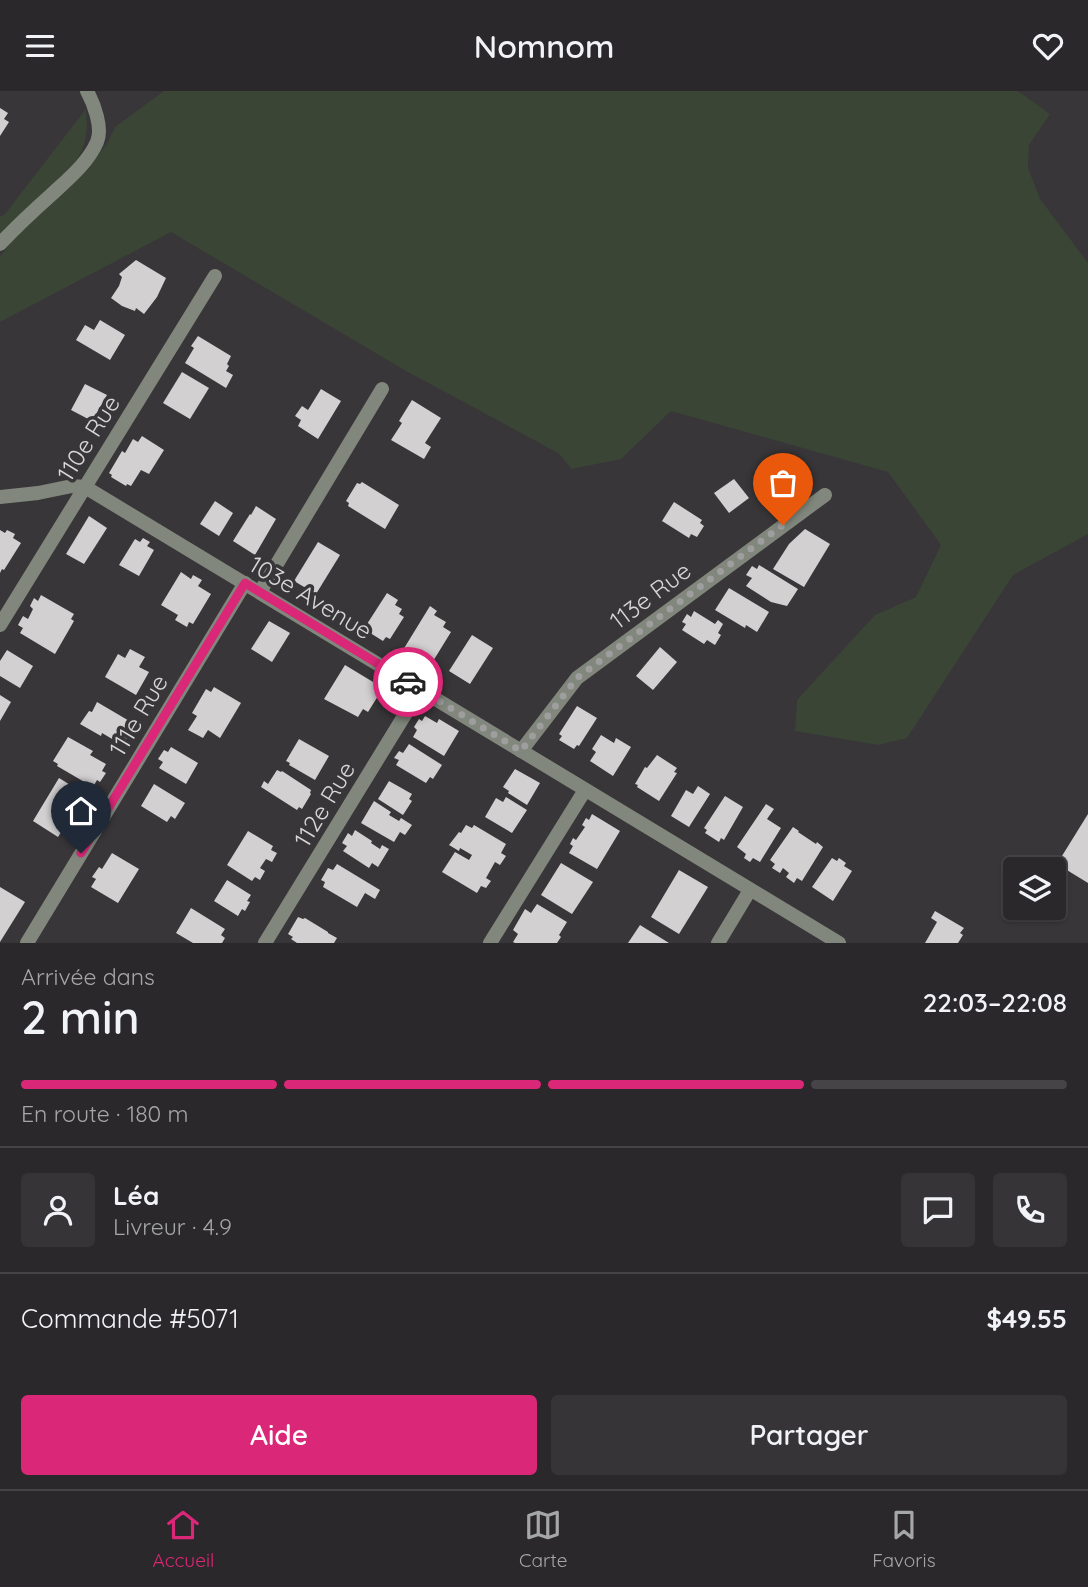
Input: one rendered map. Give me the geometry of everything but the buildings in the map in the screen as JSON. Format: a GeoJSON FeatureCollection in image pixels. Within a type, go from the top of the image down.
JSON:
{"type":"FeatureCollection","features":[{"type":"Feature","properties":{"kind":"street"},"geometry":{"type":"LineString","coordinates":[[0,244],[67,180],[98,141],[98,120],[87,91]]}},
{"type":"Feature","properties":{"kind":"street","name":"110e Rue"},"geometry":{"type":"LineString","coordinates":[[0,625],[215,275]]}},
{"type":"Feature","properties":{"kind":"street"},"geometry":{"type":"LineString","coordinates":[[260,592],[382,389]]}},
{"type":"Feature","properties":{"kind":"street"},"geometry":{"type":"LineString","coordinates":[[0,497],[72,486],[85,487]]}},
{"type":"Feature","properties":{"kind":"street","name":"103e Avenue"},"geometry":{"type":"LineString","coordinates":[[85,487],[839,943]]}},
{"type":"Feature","properties":{"kind":"street","name":"113e Rue"},"geometry":{"type":"LineString","coordinates":[[521,751],[577,678],[825,495]]}},
{"type":"Feature","properties":{"kind":"street","name":"111e Rue"},"geometry":{"type":"LineString","coordinates":[[27,943],[245,583]]}},
{"type":"Feature","properties":{"kind":"street","name":"112e Rue"},"geometry":{"type":"LineString","coordinates":[[265,943],[420,689]]}},
{"type":"Feature","properties":{"kind":"street"},"geometry":{"type":"LineString","coordinates":[[490,943],[586,790]]}},
{"type":"Feature","properties":{"kind":"street"},"geometry":{"type":"LineString","coordinates":[[718,943],[750,890]]}},
{"type":"Feature","properties":{"kind":"green space"},"geometry":{"type":"Polygon","coordinates":[[[164,91],[1018,91],[1050,114],[1029,145],[1028,168],[1040,199],[1088,263],[1088,534],[1013,575],[907,738],[878,745],[795,731],[797,700],[875,615],[916,597],[941,545],[888,472],[671,411],[621,459],[572,469],[558,453],[406,371],[171,232],[0,322],[0,256],[96,158],[115,127],[164,91]]]}},
{"type":"Feature","properties":{"kind":"green space"},"geometry":{"type":"Polygon","coordinates":[[[86,109],[86,138],[74,164],[0,236],[0,217],[86,109]]]}},
{"type":"Feature","properties":{"kind":"way so far"},"geometry":{"type":"LineString","coordinates":[[408,682],[521,751],[577,678],[783,525]]}},
{"type":"Feature","properties":{"kind":"route"},"geometry":{"type":"LineString","coordinates":[[81,853],[245,583],[408,682]]}}]}
